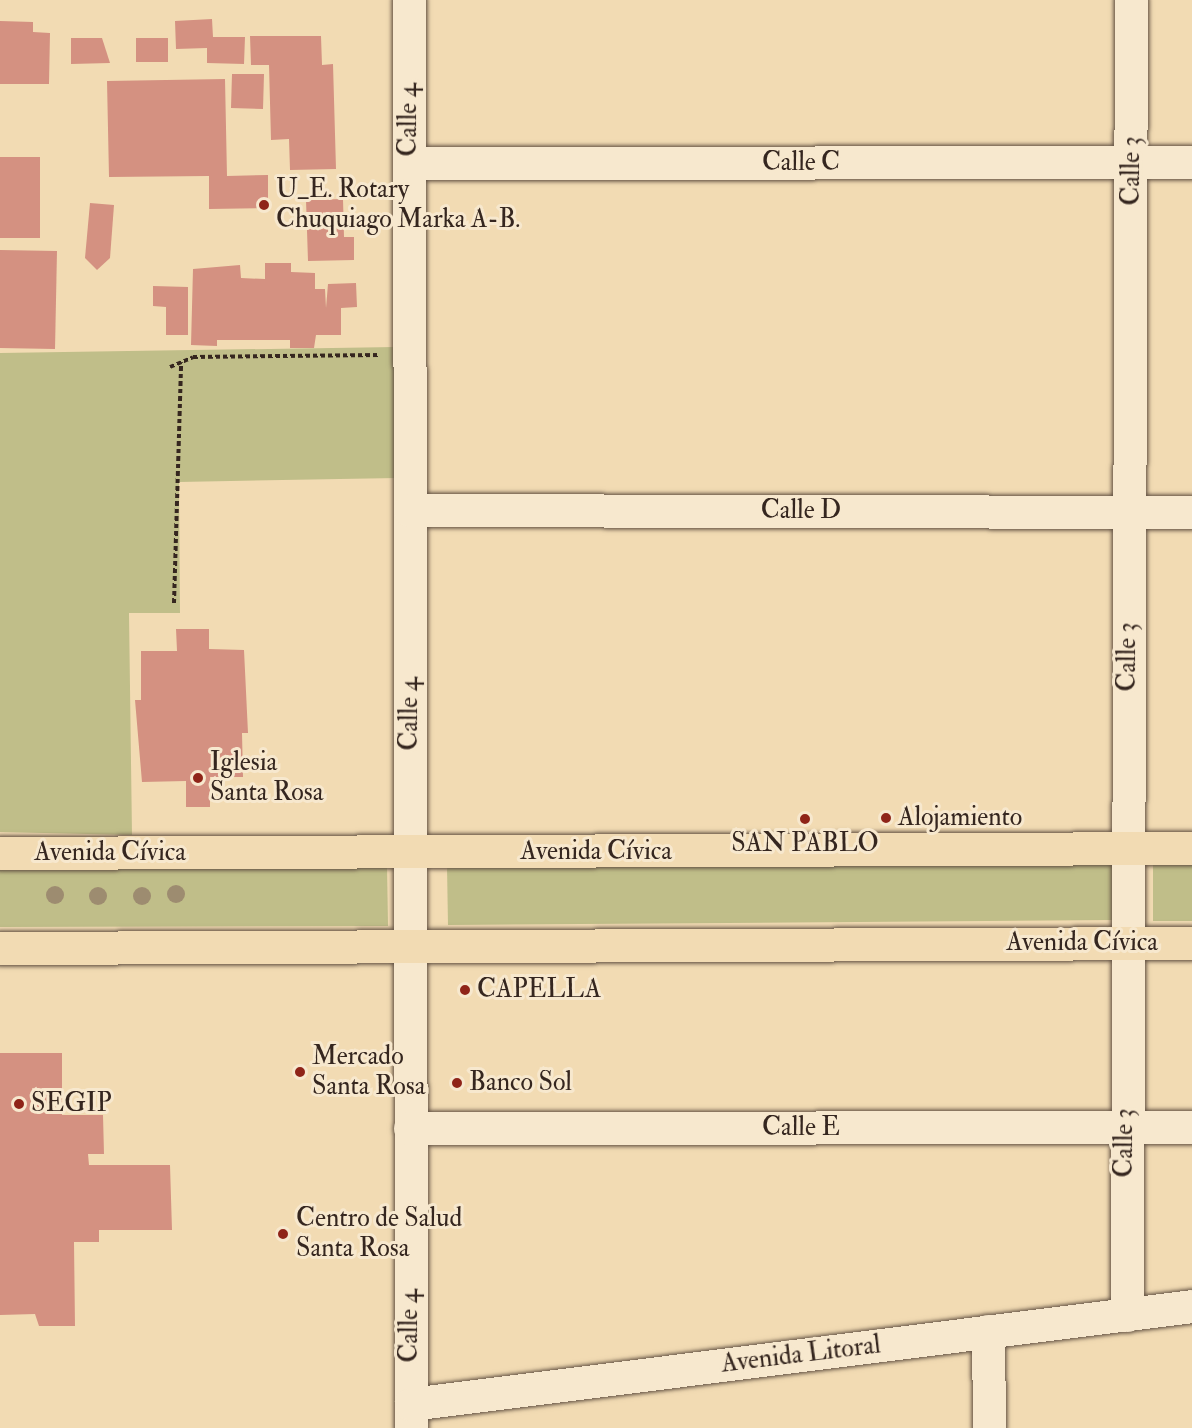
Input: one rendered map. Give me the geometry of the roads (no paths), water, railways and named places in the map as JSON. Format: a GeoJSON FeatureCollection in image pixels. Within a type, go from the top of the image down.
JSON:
{"type":"FeatureCollection","features":[{"type":"Feature","properties":{"kind":"main road","name":"Avenida Cívica"},"geometry":{"type":"LineString","coordinates":[[0,853],[1192,848]]}},
{"type":"Feature","properties":{"kind":"main road","name":"Avenida Cívica"},"geometry":{"type":"LineString","coordinates":[[0,948],[1192,943]]}},
{"type":"Feature","properties":{"kind":"street","name":"Calle 4"},"geometry":{"type":"LineString","coordinates":[[409,0],[411,1416]]}},
{"type":"Feature","properties":{"kind":"street","name":"Calle 3"},"geometry":{"type":"LineString","coordinates":[[1127,1315],[1124,1127],[1133,163],[1131,0]]}},
{"type":"Feature","properties":{"kind":"street","name":"Calle C"},"geometry":{"type":"LineString","coordinates":[[409,164],[1192,162]]}},
{"type":"Feature","properties":{"kind":"street","name":"Calle D"},"geometry":{"type":"LineString","coordinates":[[410,510],[1192,512]]}},
{"type":"Feature","properties":{"kind":"street","name":"Calle E"},"geometry":{"type":"LineString","coordinates":[[410,1128],[1192,1127]]}},
{"type":"Feature","properties":{"kind":"street","name":"Avenida Litoral"},"geometry":{"type":"LineString","coordinates":[[411,1416],[988,1332],[1192,1306]]}},
{"type":"Feature","properties":{"kind":"street"},"geometry":{"type":"LineString","coordinates":[[988,1332],[989,1428]]}},
{"type":"Feature","properties":{"kind":"place","name":"U_E. Rotary Chuquiago Marka A-B."},"geometry":{"type":"Point","coordinates":[264,205]}},
{"type":"Feature","properties":{"kind":"place","name":"Iglesia Santa Rosa"},"geometry":{"type":"Point","coordinates":[198,778]}},
{"type":"Feature","properties":{"kind":"place","name":"Alojamiento"},"geometry":{"type":"Point","coordinates":[886,818]}},
{"type":"Feature","properties":{"kind":"place","name":"SAN PABLO"},"geometry":{"type":"Point","coordinates":[805,819]}},
{"type":"Feature","properties":{"kind":"place","name":"CAPELLA"},"geometry":{"type":"Point","coordinates":[465,990]}},
{"type":"Feature","properties":{"kind":"place","name":"Mercado Santa Rosa"},"geometry":{"type":"Point","coordinates":[300,1072]}},
{"type":"Feature","properties":{"kind":"place","name":"Banco Sol"},"geometry":{"type":"Point","coordinates":[457,1083]}},
{"type":"Feature","properties":{"kind":"place","name":"SEGIP"},"geometry":{"type":"Point","coordinates":[19,1104]}},
{"type":"Feature","properties":{"kind":"place","name":"Centro de Salud Santa Rosa"},"geometry":{"type":"Point","coordinates":[283,1234]}}]}
